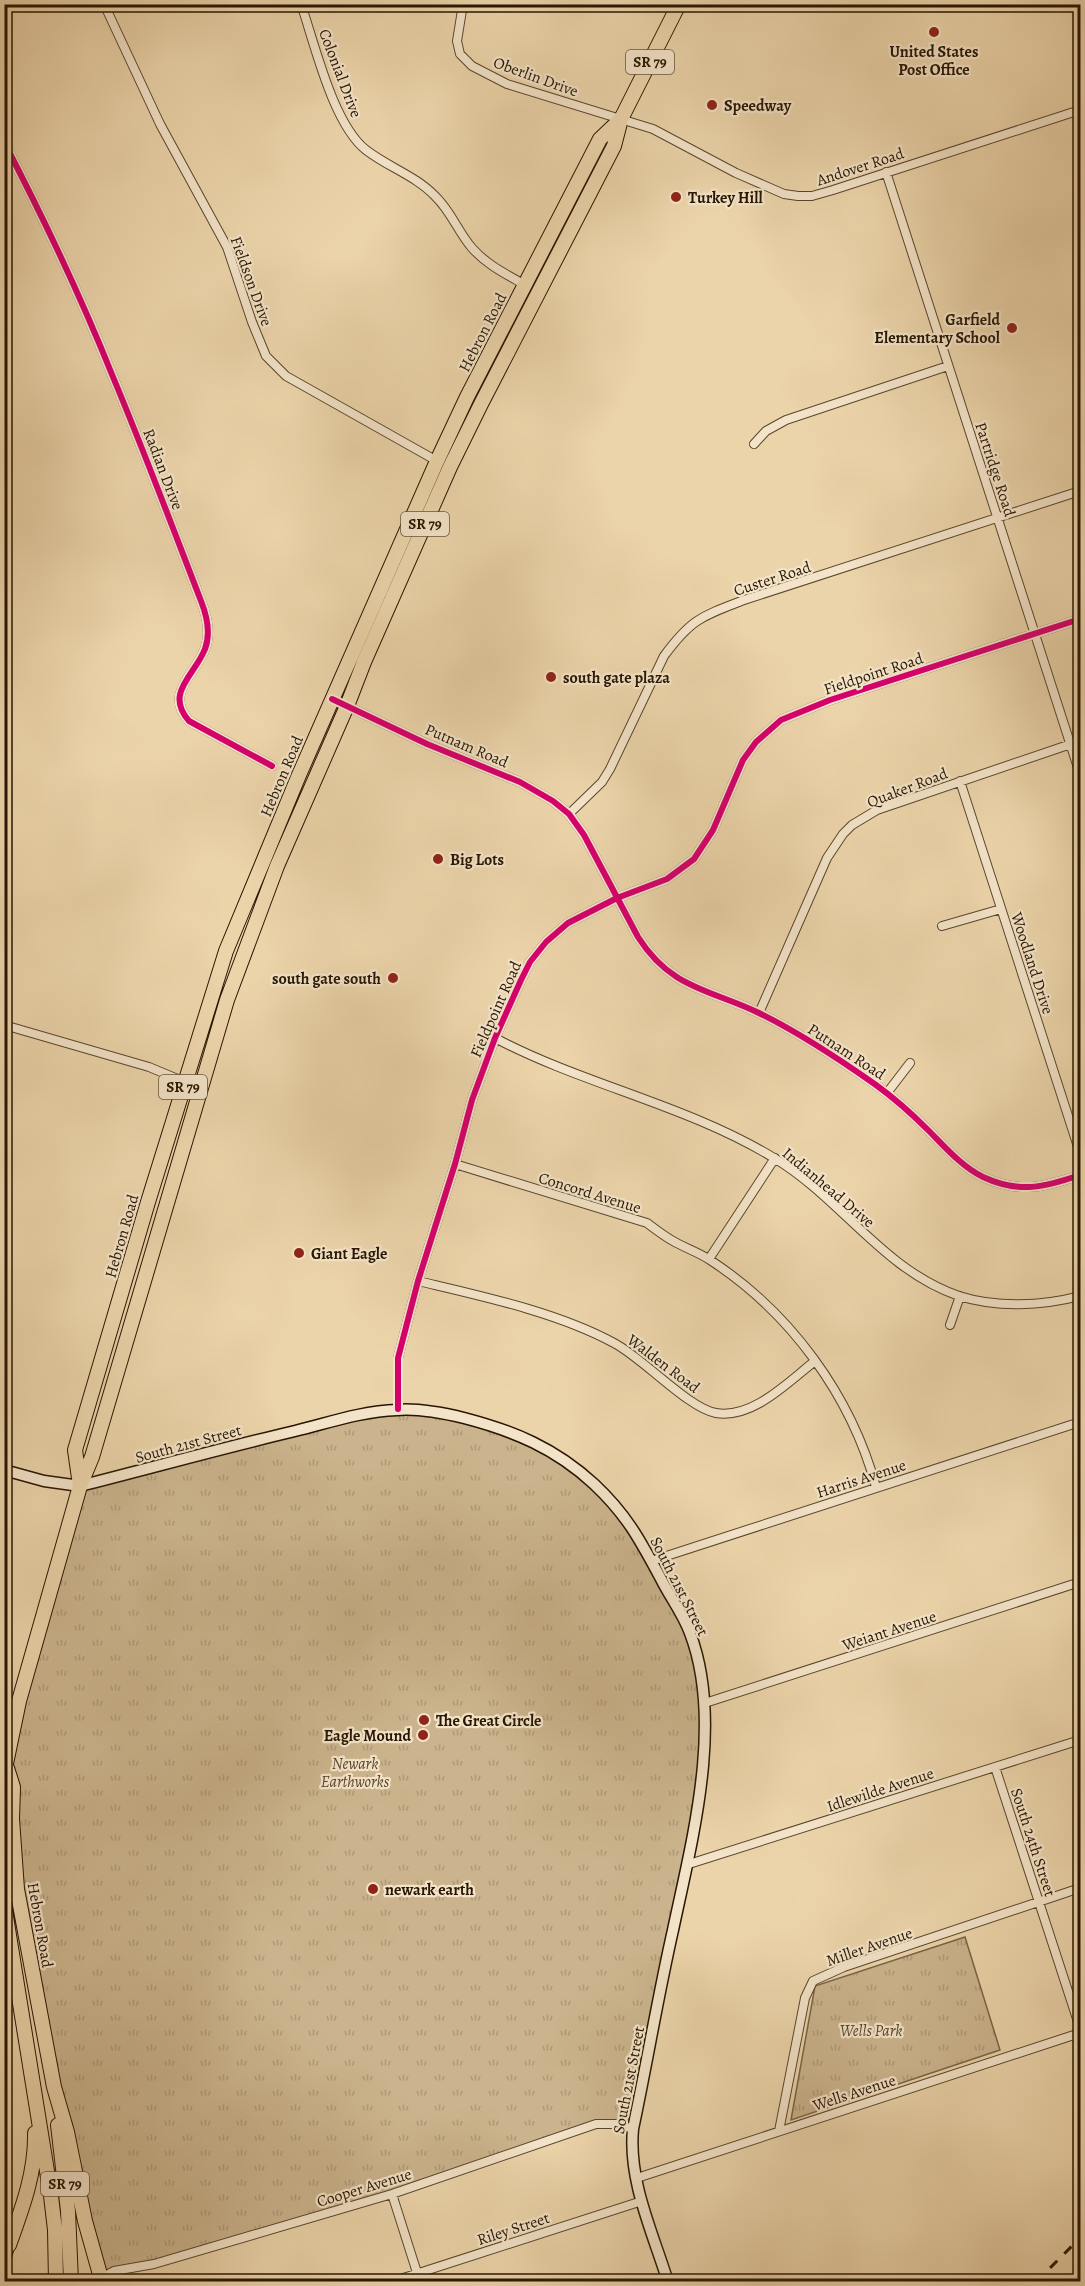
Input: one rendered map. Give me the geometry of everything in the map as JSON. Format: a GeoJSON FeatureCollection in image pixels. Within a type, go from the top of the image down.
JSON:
{"type":"FeatureCollection","features":[{"type":"Feature","properties":{"kind":"highway","name":"Hebron Road"},"geometry":{"type":"LineString","coordinates":[[54,2087],[17,1889],[12,1819],[13,1787],[6,1771],[20,1701],[80,1486],[92,1457],[226,1000],[277,866],[455,457],[614,146],[621,119],[679,4]]}},
{"type":"Feature","properties":{"kind":"highway","name":"Hebron Road"},"geometry":{"type":"LineString","coordinates":[[80,1486],[75,1450],[221,967],[263,860],[437,461],[600,139],[621,119]]}},
{"type":"Feature","properties":{"kind":"highway"},"geometry":{"type":"LineString","coordinates":[[204,1081],[200,1058],[223,980],[221,967]]}},
{"type":"Feature","properties":{"kind":"highway"},"geometry":{"type":"LineString","coordinates":[[176,1172],[172,1162],[189,1104],[185,1082]]}},
{"type":"Feature","properties":{"kind":"highway","name":"Hebron Road"},"geometry":{"type":"LineString","coordinates":[[4,1904],[35,2092]]}},
{"type":"Feature","properties":{"kind":"highway"},"geometry":{"type":"LineString","coordinates":[[54,2087],[67,2132],[85,2221],[102,2280]]}},
{"type":"Feature","properties":{"kind":"highway","name":"SR 79"},"geometry":{"type":"LineString","coordinates":[[54,2087],[68,2211],[71,2282]]}},
{"type":"Feature","properties":{"kind":"highway"},"geometry":{"type":"LineString","coordinates":[[7,2245],[31,2176],[35,2150],[35,2092]]}},
{"type":"Feature","properties":{"kind":"highway","name":"SR 79"},"geometry":{"type":"LineString","coordinates":[[35,2092],[55,2230],[56,2282]]}},
{"type":"Feature","properties":{"kind":"main road","name":"South 21st Street"},"geometry":{"type":"LineString","coordinates":[[80,1486],[330,1422],[398,1409],[444,1413],[501,1428],[544,1447],[584,1475],[618,1509],[640,1537],[651,1562],[689,1630],[697,1656],[705,1703],[704,1749],[688,1864],[633,2129],[631,2150],[642,2201],[668,2282]]}},
{"type":"Feature","properties":{"kind":"main road"},"geometry":{"type":"LineString","coordinates":[[4,1470],[44,1481],[80,1486]]}},
{"type":"Feature","properties":{"kind":"main road"},"geometry":{"type":"LineString","coordinates":[[4,2263],[7,2245]]}},
{"type":"Feature","properties":{"kind":"street","name":"Fieldson Drive"},"geometry":{"type":"LineString","coordinates":[[104,4],[174,151],[227,247],[266,356],[286,376],[437,461]]}},
{"type":"Feature","properties":{"kind":"street","name":"Colonial Drive"},"geometry":{"type":"LineString","coordinates":[[301,4],[339,115],[356,140],[435,195],[472,248],[485,261],[525,285]]}},
{"type":"Feature","properties":{"kind":"street","name":"Oberlin Drive"},"geometry":{"type":"LineString","coordinates":[[463,4],[457,41],[460,54],[467,62],[507,84],[621,119]]}},
{"type":"Feature","properties":{"kind":"street","name":"Andover Road"},"geometry":{"type":"LineString","coordinates":[[621,119],[653,129],[736,173],[784,194],[812,196],[1080,110]]}},
{"type":"Feature","properties":{"kind":"street","name":"Radian Drive"},"geometry":{"type":"LineString","coordinates":[[4,142],[42,216],[113,375],[182,548],[208,621],[205,648],[180,694],[179,703],[182,713],[189,721],[272,766]]}},
{"type":"Feature","properties":{"kind":"street","name":"Partridge Road"},"geometry":{"type":"LineString","coordinates":[[886,172],[1080,774]]}},
{"type":"Feature","properties":{"kind":"street"},"geometry":{"type":"LineString","coordinates":[[754,444],[766,431],[786,420],[948,366]]}},
{"type":"Feature","properties":{"kind":"street","name":"Custer Road"},"geometry":{"type":"LineString","coordinates":[[569,814],[602,782],[664,656],[677,638],[696,621],[744,600],[1080,491]]}},
{"type":"Feature","properties":{"kind":"street","name":"Fieldpoint Road"},"geometry":{"type":"LineString","coordinates":[[398,1409],[398,1358],[418,1281],[455,1164],[472,1100],[495,1038],[530,962],[546,942],[568,923],[617,898],[667,879],[693,859],[713,830],[743,760],[756,742],[781,720],[830,700],[1080,619]]}},
{"type":"Feature","properties":{"kind":"street","name":"Putnam Road"},"geometry":{"type":"LineString","coordinates":[[332,699],[427,744],[520,782],[553,801],[569,814],[584,835],[646,950],[679,980],[759,1013],[815,1044],[887,1093],[946,1149],[982,1176],[1000,1184],[1022,1188],[1043,1187],[1080,1175]]}},
{"type":"Feature","properties":{"kind":"street","name":"Quaker Road"},"geometry":{"type":"LineString","coordinates":[[759,1013],[827,858],[852,825],[877,810],[1071,744]]}},
{"type":"Feature","properties":{"kind":"street","name":"Woodland Drive"},"geometry":{"type":"LineString","coordinates":[[960,781],[1080,1154]]}},
{"type":"Feature","properties":{"kind":"street"},"geometry":{"type":"LineString","coordinates":[[942,926],[1001,909]]}},
{"type":"Feature","properties":{"kind":"street"},"geometry":{"type":"LineString","coordinates":[[4,1025],[148,1067],[185,1082]]}},
{"type":"Feature","properties":{"kind":"street","name":"Indianhead Drive"},"geometry":{"type":"LineString","coordinates":[[495,1038],[526,1054],[686,1115],[775,1158],[841,1211],[891,1258],[932,1285],[960,1296],[992,1303],[1024,1304],[1080,1296]]}},
{"type":"Feature","properties":{"kind":"street"},"geometry":{"type":"LineString","coordinates":[[887,1093],[910,1063]]}},
{"type":"Feature","properties":{"kind":"street"},"geometry":{"type":"LineString","coordinates":[[709,1259],[775,1158]]}},
{"type":"Feature","properties":{"kind":"street","name":"Concord Avenue"},"geometry":{"type":"LineString","coordinates":[[455,1164],[646,1223],[672,1240],[709,1259],[747,1288],[779,1317],[815,1361],[854,1425],[868,1459],[876,1487]]}},
{"type":"Feature","properties":{"kind":"street","name":"Walden Road"},"geometry":{"type":"LineString","coordinates":[[418,1281],[544,1315],[597,1335],[640,1359],[697,1405],[716,1413],[747,1409],[764,1400],[815,1361]]}},
{"type":"Feature","properties":{"kind":"street"},"geometry":{"type":"LineString","coordinates":[[950,1325],[960,1296]]}},
{"type":"Feature","properties":{"kind":"street","name":"Harris Avenue"},"geometry":{"type":"LineString","coordinates":[[651,1562],[1080,1422]]}},
{"type":"Feature","properties":{"kind":"street","name":"Weiant Avenue"},"geometry":{"type":"LineString","coordinates":[[705,1703],[1080,1582]]}},
{"type":"Feature","properties":{"kind":"street","name":"Idlewilde Avenue"},"geometry":{"type":"LineString","coordinates":[[688,1864],[1080,1740]]}},
{"type":"Feature","properties":{"kind":"street","name":"South 24th Street"},"geometry":{"type":"LineString","coordinates":[[995,1767],[1080,2028]]}},
{"type":"Feature","properties":{"kind":"street","name":"Miller Avenue"},"geometry":{"type":"LineString","coordinates":[[779,2131],[808,1988],[813,1981],[844,1967],[1080,1888]]}},
{"type":"Feature","properties":{"kind":"street","name":"Wells Avenue"},"geometry":{"type":"LineString","coordinates":[[637,2178],[1080,2033]]}},
{"type":"Feature","properties":{"kind":"street","name":"Cooper Avenue"},"geometry":{"type":"LineString","coordinates":[[102,2280],[114,2271],[175,2258],[392,2194],[596,2124],[618,2124],[633,2129]]}},
{"type":"Feature","properties":{"kind":"street"},"geometry":{"type":"LineString","coordinates":[[392,2194],[419,2277]]}},
{"type":"Feature","properties":{"kind":"street","name":"Riley Street"},"geometry":{"type":"LineString","coordinates":[[392,2282],[419,2277],[642,2201]]}},
{"type":"Feature","properties":{"kind":"green space","name":"Newark Earthworks"},"geometry":{"type":"Polygon","coordinates":[[[398,1409],[501,1428],[565,1461],[640,1537],[697,1656],[704,1754],[633,2129],[596,2124],[392,2194],[101,2278],[17,1889],[7,1768],[80,1486],[398,1409]]]}},
{"type":"Feature","properties":{"kind":"green space","name":"Wells Park"},"geometry":{"type":"Polygon","coordinates":[[[965,1937],[1000,2050],[791,2120],[815,1986],[965,1937]]]}},
{"type":"Feature","properties":{"kind":"railway"},"geometry":{"type":"LineString","coordinates":[[1036,2282],[1080,2238]]}},
{"type":"Feature","properties":{"kind":"railway"},"geometry":{"type":"LineString","coordinates":[[1063,2282],[1080,2265]]}},
{"type":"Feature","properties":{"kind":"cycle path"},"geometry":{"type":"LineString","coordinates":[[4,142],[48,229],[88,317],[147,461],[205,613],[208,625],[207,643],[180,693],[182,711],[189,721],[272,766]]}},
{"type":"Feature","properties":{"kind":"cycle path"},"geometry":{"type":"LineString","coordinates":[[398,1409],[398,1358],[418,1281],[455,1164],[472,1100],[495,1038],[521,980],[530,962],[546,942],[568,923],[617,898],[667,879],[694,859],[713,830],[743,760],[756,742],[781,720],[830,700],[1080,619]]}},
{"type":"Feature","properties":{"kind":"cycle path"},"geometry":{"type":"LineString","coordinates":[[332,699],[427,744],[520,782],[553,801],[569,814],[584,835],[638,937],[664,967],[692,985],[759,1013],[834,1056],[896,1101],[975,1173],[1009,1186],[1021,1187],[1055,1183],[1080,1175]]}},
{"type":"Feature","properties":{"kind":"place","name":"United States Post Office"},"geometry":{"type":"Point","coordinates":[934,32]}},
{"type":"Feature","properties":{"kind":"place","name":"Speedway"},"geometry":{"type":"Point","coordinates":[712,105]}},
{"type":"Feature","properties":{"kind":"place","name":"Turkey Hill"},"geometry":{"type":"Point","coordinates":[676,197]}},
{"type":"Feature","properties":{"kind":"place","name":"Garfield Elementary School"},"geometry":{"type":"Point","coordinates":[1012,328]}},
{"type":"Feature","properties":{"kind":"place","name":"south gate plaza"},"geometry":{"type":"Point","coordinates":[551,677]}},
{"type":"Feature","properties":{"kind":"place","name":"Big Lots"},"geometry":{"type":"Point","coordinates":[438,859]}},
{"type":"Feature","properties":{"kind":"place","name":"south gate south"},"geometry":{"type":"Point","coordinates":[393,978]}},
{"type":"Feature","properties":{"kind":"place","name":"Giant Eagle"},"geometry":{"type":"Point","coordinates":[299,1253]}},
{"type":"Feature","properties":{"kind":"place","name":"The Great Circle"},"geometry":{"type":"Point","coordinates":[424,1720]}},
{"type":"Feature","properties":{"kind":"place","name":"Eagle Mound"},"geometry":{"type":"Point","coordinates":[423,1735]}},
{"type":"Feature","properties":{"kind":"place","name":"newark earth"},"geometry":{"type":"Point","coordinates":[373,1889]}}]}
